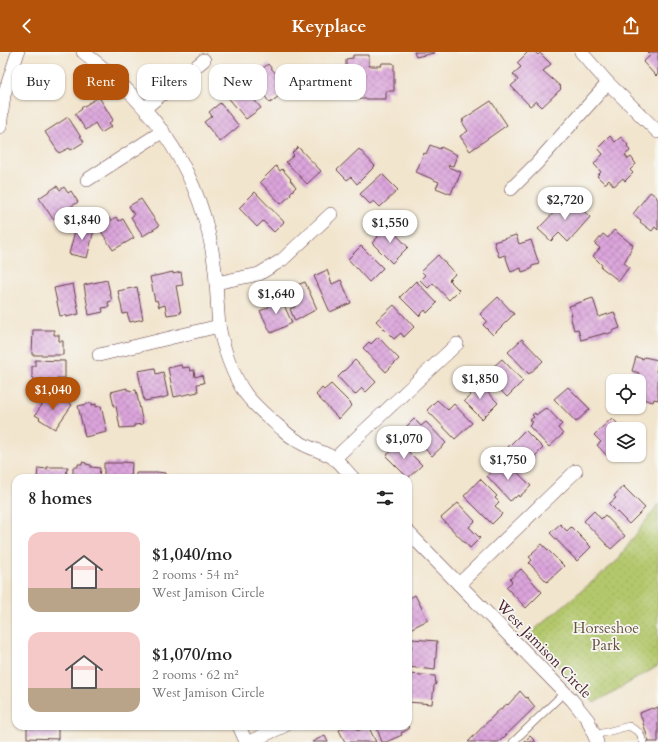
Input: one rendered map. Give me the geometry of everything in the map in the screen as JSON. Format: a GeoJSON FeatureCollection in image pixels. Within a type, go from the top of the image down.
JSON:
{"type":"FeatureCollection","features":[{"type":"Feature","properties":{"kind":"street"},"geometry":{"type":"LineString","coordinates":[[0,127],[4,96],[18,52]]}},
{"type":"Feature","properties":{"kind":"street"},"geometry":{"type":"LineString","coordinates":[[83,52],[122,84],[145,108],[181,158],[200,202],[211,237],[219,326],[234,371],[245,393],[262,413],[295,440],[334,459],[349,474]]}},
{"type":"Feature","properties":{"kind":"street"},"geometry":{"type":"LineString","coordinates":[[581,52],[608,82],[658,132]]}},
{"type":"Feature","properties":{"kind":"street"},"geometry":{"type":"LineString","coordinates":[[145,108],[204,60]]}},
{"type":"Feature","properties":{"kind":"street"},"geometry":{"type":"LineString","coordinates":[[511,190],[537,163],[608,82]]}},
{"type":"Feature","properties":{"kind":"street"},"geometry":{"type":"LineString","coordinates":[[87,180],[163,131]]}},
{"type":"Feature","properties":{"kind":"street"},"geometry":{"type":"LineString","coordinates":[[216,283],[259,274],[282,260],[331,214]]}},
{"type":"Feature","properties":{"kind":"street"},"geometry":{"type":"LineString","coordinates":[[99,355],[219,326]]}},
{"type":"Feature","properties":{"kind":"street"},"geometry":{"type":"LineString","coordinates":[[334,459],[457,344]]}},
{"type":"Feature","properties":{"kind":"street"},"geometry":{"type":"LineString","coordinates":[[459,584],[576,471]]}},
{"type":"Feature","properties":{"kind":"street","name":"West Jamison Circle"},"geometry":{"type":"LineString","coordinates":[[412,536],[565,692],[588,720],[596,739]]}},
{"type":"Feature","properties":{"kind":"street"},"geometry":{"type":"LineString","coordinates":[[241,730],[248,742],[275,730]]}},
{"type":"Feature","properties":{"kind":"lane"},"geometry":{"type":"LineString","coordinates":[[513,742],[565,692]]}},
{"type":"Feature","properties":{"kind":"lane"},"geometry":{"type":"LineString","coordinates":[[596,739],[629,726],[640,732],[643,742]]}},
{"type":"Feature","properties":{"kind":"green space","name":"Horseshoe Park"},"geometry":{"type":"Polygon","coordinates":[[[658,504],[658,666],[594,703],[528,635],[616,562],[658,504]]]}},
{"type":"Feature","properties":{"kind":"building"},"geometry":{"type":"Polygon","coordinates":[[[414,52],[434,52],[434,53],[416,57],[414,52]]]}},
{"type":"Feature","properties":{"kind":"building"},"geometry":{"type":"Polygon","coordinates":[[[528,52],[535,52],[538,55],[540,53],[551,64],[543,71],[561,87],[561,89],[542,107],[536,101],[530,106],[511,86],[518,80],[513,74],[521,67],[517,63],[528,52]]]}},
{"type":"Feature","properties":{"kind":"building"},"geometry":{"type":"Polygon","coordinates":[[[648,52],[658,52],[658,74],[656,76],[643,62],[651,55],[648,52]]]}},
{"type":"Feature","properties":{"kind":"building"},"geometry":{"type":"Polygon","coordinates":[[[353,55],[369,55],[369,66],[381,66],[382,63],[394,64],[394,91],[386,91],[386,99],[366,99],[366,64],[346,64],[346,59],[353,58],[353,55]]]}},
{"type":"Feature","properties":{"kind":"building"},"geometry":{"type":"Polygon","coordinates":[[[268,64],[275,73],[275,99],[270,103],[267,99],[268,64]]]}},
{"type":"Feature","properties":{"kind":"building"},"geometry":{"type":"Polygon","coordinates":[[[94,100],[101,100],[113,120],[109,123],[112,126],[101,133],[95,123],[86,130],[75,114],[82,109],[81,108],[94,100]]]}},
{"type":"Feature","properties":{"kind":"building"},"geometry":{"type":"Polygon","coordinates":[[[230,100],[254,100],[261,108],[246,119],[230,100]]]}},
{"type":"Feature","properties":{"kind":"building"},"geometry":{"type":"Polygon","coordinates":[[[491,101],[507,125],[470,151],[460,136],[468,131],[462,122],[464,121],[462,120],[491,101]]]}},
{"type":"Feature","properties":{"kind":"building"},"geometry":{"type":"Polygon","coordinates":[[[220,103],[239,126],[220,142],[204,122],[212,116],[209,112],[220,103]]]}},
{"type":"Feature","properties":{"kind":"building"},"geometry":{"type":"Polygon","coordinates":[[[68,117],[84,142],[71,150],[69,148],[59,153],[45,132],[68,117]]]}},
{"type":"Feature","properties":{"kind":"building"},"geometry":{"type":"Polygon","coordinates":[[[610,136],[615,142],[621,137],[628,145],[627,146],[630,151],[625,155],[628,159],[631,157],[636,164],[630,170],[633,173],[625,181],[623,178],[614,186],[609,180],[604,183],[597,176],[601,172],[594,164],[603,154],[598,148],[610,136]]]}},
{"type":"Feature","properties":{"kind":"building"},"geometry":{"type":"Polygon","coordinates":[[[430,145],[440,149],[441,147],[457,155],[453,166],[449,165],[448,167],[461,172],[451,194],[436,188],[439,182],[416,172],[424,153],[426,154],[430,145]]]}},
{"type":"Feature","properties":{"kind":"building"},"geometry":{"type":"Polygon","coordinates":[[[298,147],[321,171],[307,184],[286,162],[294,155],[292,153],[298,147]]]}},
{"type":"Feature","properties":{"kind":"building"},"geometry":{"type":"Polygon","coordinates":[[[359,149],[375,166],[357,184],[351,177],[347,180],[337,170],[359,149]]]}},
{"type":"Feature","properties":{"kind":"building"},"geometry":{"type":"Polygon","coordinates":[[[276,166],[280,171],[282,169],[296,187],[290,193],[291,195],[281,204],[260,182],[276,166]]]}},
{"type":"Feature","properties":{"kind":"building"},"geometry":{"type":"Polygon","coordinates":[[[382,174],[398,190],[380,207],[374,201],[370,204],[360,194],[382,174]]]}},
{"type":"Feature","properties":{"kind":"building"},"geometry":{"type":"Polygon","coordinates":[[[57,186],[60,190],[64,187],[68,193],[71,191],[78,202],[53,219],[39,198],[57,186]]]}},
{"type":"Feature","properties":{"kind":"building"},"geometry":{"type":"Polygon","coordinates":[[[255,192],[284,222],[274,232],[263,221],[257,227],[239,208],[255,192]]]}},
{"type":"Feature","properties":{"kind":"building"},"geometry":{"type":"Polygon","coordinates":[[[650,192],[656,196],[658,201],[658,230],[655,227],[652,231],[640,222],[641,220],[633,214],[650,192]]]}},
{"type":"Feature","properties":{"kind":"building"},"geometry":{"type":"Polygon","coordinates":[[[569,197],[590,217],[568,242],[559,233],[551,241],[538,229],[569,197]]]}},
{"type":"Feature","properties":{"kind":"building"},"geometry":{"type":"Polygon","coordinates":[[[141,199],[159,226],[143,236],[131,217],[134,215],[129,206],[141,199]]]}},
{"type":"Feature","properties":{"kind":"building"},"geometry":{"type":"Polygon","coordinates":[[[116,217],[119,221],[123,219],[134,238],[113,250],[97,225],[109,218],[110,221],[116,217]]]}},
{"type":"Feature","properties":{"kind":"building"},"geometry":{"type":"Polygon","coordinates":[[[77,223],[90,227],[89,229],[94,230],[87,258],[69,254],[77,223]]]}},
{"type":"Feature","properties":{"kind":"building"},"geometry":{"type":"Polygon","coordinates":[[[387,225],[408,247],[392,263],[372,243],[378,237],[376,234],[387,225]]]}},
{"type":"Feature","properties":{"kind":"building"},"geometry":{"type":"Polygon","coordinates":[[[614,230],[633,245],[624,263],[629,267],[619,281],[601,267],[602,265],[593,256],[600,248],[595,244],[603,234],[608,238],[614,230]]]}},
{"type":"Feature","properties":{"kind":"building"},"geometry":{"type":"Polygon","coordinates":[[[516,235],[519,244],[531,240],[539,264],[522,272],[521,268],[511,272],[505,255],[499,257],[494,242],[516,235]]]}},
{"type":"Feature","properties":{"kind":"building"},"geometry":{"type":"Polygon","coordinates":[[[361,246],[383,268],[369,282],[348,259],[361,246]]]}},
{"type":"Feature","properties":{"kind":"building"},"geometry":{"type":"Polygon","coordinates":[[[438,255],[455,274],[449,280],[459,290],[449,300],[433,283],[428,288],[420,280],[425,275],[421,271],[438,255]]]}},
{"type":"Feature","properties":{"kind":"building"},"geometry":{"type":"Polygon","coordinates":[[[327,270],[332,284],[341,280],[351,303],[330,312],[314,276],[327,270]]]}},
{"type":"Feature","properties":{"kind":"building"},"geometry":{"type":"Polygon","coordinates":[[[173,272],[173,274],[181,272],[183,285],[176,286],[181,313],[167,315],[165,305],[159,307],[157,300],[155,301],[150,277],[173,272]]]}},
{"type":"Feature","properties":{"kind":"building"},"geometry":{"type":"Polygon","coordinates":[[[107,280],[112,301],[108,302],[109,307],[102,308],[103,312],[89,315],[84,285],[107,280]]]}},
{"type":"Feature","properties":{"kind":"building"},"geometry":{"type":"Polygon","coordinates":[[[416,281],[437,303],[427,313],[425,310],[419,316],[400,297],[416,281]]]}},
{"type":"Feature","properties":{"kind":"building"},"geometry":{"type":"Polygon","coordinates":[[[305,282],[317,309],[295,321],[290,309],[295,307],[287,289],[305,282]]]}},
{"type":"Feature","properties":{"kind":"building"},"geometry":{"type":"Polygon","coordinates":[[[73,284],[79,314],[66,317],[65,315],[60,316],[54,288],[73,284]]]}},
{"type":"Feature","properties":{"kind":"building"},"geometry":{"type":"Polygon","coordinates":[[[137,287],[143,319],[130,322],[127,313],[123,314],[118,291],[137,287]]]}},
{"type":"Feature","properties":{"kind":"building"},"geometry":{"type":"Polygon","coordinates":[[[280,296],[292,323],[271,333],[260,311],[269,307],[267,302],[280,296]]]}},
{"type":"Feature","properties":{"kind":"building"},"geometry":{"type":"Polygon","coordinates":[[[498,297],[514,314],[493,335],[483,325],[487,321],[480,314],[498,297]]]}},
{"type":"Feature","properties":{"kind":"building"},"geometry":{"type":"Polygon","coordinates":[[[593,298],[599,317],[614,312],[620,328],[607,334],[581,340],[578,329],[574,330],[569,306],[593,298]]]}},
{"type":"Feature","properties":{"kind":"building"},"geometry":{"type":"Polygon","coordinates":[[[394,305],[414,327],[404,337],[401,333],[394,339],[376,321],[394,305]]]}},
{"type":"Feature","properties":{"kind":"building"},"geometry":{"type":"Polygon","coordinates":[[[33,330],[54,330],[54,335],[59,335],[59,341],[63,341],[63,355],[32,355],[33,330]]]}},
{"type":"Feature","properties":{"kind":"building"},"geometry":{"type":"Polygon","coordinates":[[[378,337],[399,359],[386,372],[363,348],[369,342],[371,344],[378,337]]]}},
{"type":"Feature","properties":{"kind":"building"},"geometry":{"type":"Polygon","coordinates":[[[522,339],[543,361],[529,374],[508,352],[522,339]]]}},
{"type":"Feature","properties":{"kind":"building"},"geometry":{"type":"Polygon","coordinates":[[[636,357],[658,360],[656,372],[658,372],[658,400],[654,399],[653,402],[646,400],[646,374],[639,374],[632,371],[636,357]]]}},
{"type":"Feature","properties":{"kind":"building"},"geometry":{"type":"Polygon","coordinates":[[[502,359],[523,381],[507,397],[487,376],[493,370],[492,368],[502,359]]]}},
{"type":"Feature","properties":{"kind":"building"},"geometry":{"type":"Polygon","coordinates":[[[35,360],[65,361],[65,378],[57,378],[56,387],[41,386],[41,388],[35,388],[34,378],[32,378],[32,366],[35,366],[35,360]]]}},
{"type":"Feature","properties":{"kind":"building"},"geometry":{"type":"Polygon","coordinates":[[[355,360],[376,382],[366,392],[362,388],[355,395],[338,377],[355,360]]]}},
{"type":"Feature","properties":{"kind":"building"},"geometry":{"type":"Polygon","coordinates":[[[181,365],[182,368],[189,367],[190,371],[194,370],[195,377],[202,375],[204,383],[197,384],[198,392],[174,397],[168,368],[181,365]]]}},
{"type":"Feature","properties":{"kind":"building"},"geometry":{"type":"Polygon","coordinates":[[[155,368],[156,374],[163,372],[168,396],[144,401],[138,371],[155,368]]]}},
{"type":"Feature","properties":{"kind":"building"},"geometry":{"type":"Polygon","coordinates":[[[477,381],[498,403],[482,419],[464,401],[471,395],[467,391],[477,381]]]}},
{"type":"Feature","properties":{"kind":"building"},"geometry":{"type":"Polygon","coordinates":[[[331,384],[352,405],[339,419],[316,395],[322,388],[324,390],[331,384]]]}},
{"type":"Feature","properties":{"kind":"building"},"geometry":{"type":"Polygon","coordinates":[[[568,387],[590,409],[576,422],[554,399],[568,387]]]}},
{"type":"Feature","properties":{"kind":"building"},"geometry":{"type":"Polygon","coordinates":[[[127,388],[127,390],[130,391],[136,390],[143,424],[134,425],[134,427],[120,428],[116,406],[114,407],[111,392],[127,388]]]}},
{"type":"Feature","properties":{"kind":"building"},"geometry":{"type":"Polygon","coordinates":[[[49,395],[55,400],[58,395],[72,405],[55,429],[35,415],[49,395]]]}},
{"type":"Feature","properties":{"kind":"building"},"geometry":{"type":"Polygon","coordinates":[[[437,400],[448,410],[454,404],[472,423],[455,439],[427,410],[437,400]]]}},
{"type":"Feature","properties":{"kind":"building"},"geometry":{"type":"Polygon","coordinates":[[[92,403],[92,405],[96,404],[96,407],[101,406],[107,432],[85,437],[78,406],[92,403]]]}},
{"type":"Feature","properties":{"kind":"building"},"geometry":{"type":"Polygon","coordinates":[[[547,408],[562,424],[558,428],[563,434],[549,447],[529,426],[533,422],[530,420],[534,417],[532,415],[535,413],[536,415],[547,408]]]}},
{"type":"Feature","properties":{"kind":"building"},"geometry":{"type":"Polygon","coordinates":[[[612,418],[616,422],[608,422],[612,418]]]}},
{"type":"Feature","properties":{"kind":"building"},"geometry":{"type":"Polygon","coordinates":[[[414,419],[421,426],[426,422],[446,443],[432,456],[405,428],[414,419]]]}},
{"type":"Feature","properties":{"kind":"building"},"geometry":{"type":"Polygon","coordinates":[[[606,424],[606,455],[597,445],[601,442],[594,435],[606,424]]]}},
{"type":"Feature","properties":{"kind":"building"},"geometry":{"type":"Polygon","coordinates":[[[525,430],[543,448],[532,461],[529,458],[524,464],[508,447],[525,430]]]}},
{"type":"Feature","properties":{"kind":"building"},"geometry":{"type":"Polygon","coordinates":[[[400,443],[422,465],[412,474],[404,474],[386,456],[400,443]]]}},
{"type":"Feature","properties":{"kind":"building"},"geometry":{"type":"Polygon","coordinates":[[[504,459],[531,486],[519,497],[518,495],[510,501],[487,476],[494,467],[495,468],[504,459]]]}},
{"type":"Feature","properties":{"kind":"building"},"geometry":{"type":"Polygon","coordinates":[[[82,462],[91,465],[91,467],[100,468],[99,474],[73,474],[73,467],[78,467],[78,464],[82,464],[82,462]]]}},
{"type":"Feature","properties":{"kind":"building"},"geometry":{"type":"Polygon","coordinates":[[[104,463],[132,463],[131,474],[104,474],[104,463]]]}},
{"type":"Feature","properties":{"kind":"building"},"geometry":{"type":"Polygon","coordinates":[[[47,467],[68,467],[66,474],[37,474],[38,468],[47,469],[47,467]]]}},
{"type":"Feature","properties":{"kind":"building"},"geometry":{"type":"Polygon","coordinates":[[[136,473],[165,474],[136,474],[136,473]]]}},
{"type":"Feature","properties":{"kind":"building"},"geometry":{"type":"Polygon","coordinates":[[[480,479],[497,496],[495,498],[499,502],[495,506],[502,514],[492,524],[464,496],[480,479]]]}},
{"type":"Feature","properties":{"kind":"building"},"geometry":{"type":"Polygon","coordinates":[[[623,486],[645,508],[629,524],[609,504],[616,498],[614,496],[623,486]]]}},
{"type":"Feature","properties":{"kind":"building"},"geometry":{"type":"Polygon","coordinates":[[[458,503],[475,521],[469,527],[480,538],[470,548],[441,518],[458,503]]]}},
{"type":"Feature","properties":{"kind":"building"},"geometry":{"type":"Polygon","coordinates":[[[594,511],[601,519],[605,515],[625,536],[611,549],[584,521],[594,511]]]}},
{"type":"Feature","properties":{"kind":"building"},"geometry":{"type":"Polygon","coordinates":[[[560,524],[567,531],[571,527],[591,547],[577,561],[550,533],[560,524]]]}},
{"type":"Feature","properties":{"kind":"building"},"geometry":{"type":"Polygon","coordinates":[[[542,544],[564,566],[547,582],[529,563],[532,560],[529,557],[542,544]]]}},
{"type":"Feature","properties":{"kind":"building"},"geometry":{"type":"Polygon","coordinates":[[[521,569],[542,592],[526,608],[506,587],[512,582],[510,579],[521,569]]]}},
{"type":"Feature","properties":{"kind":"building"},"geometry":{"type":"Polygon","coordinates":[[[415,595],[428,620],[412,628],[412,597],[415,595]]]}},
{"type":"Feature","properties":{"kind":"building"},"geometry":{"type":"Polygon","coordinates":[[[412,639],[437,641],[435,670],[412,667],[412,639]]]}},
{"type":"Feature","properties":{"kind":"building"},"geometry":{"type":"Polygon","coordinates":[[[412,674],[435,676],[436,684],[434,686],[432,704],[412,702],[412,674]]]}},
{"type":"Feature","properties":{"kind":"building"},"geometry":{"type":"Polygon","coordinates":[[[520,691],[535,707],[499,742],[468,742],[496,713],[507,704],[508,705],[520,691]]]}},
{"type":"Feature","properties":{"kind":"building"},"geometry":{"type":"Polygon","coordinates":[[[658,707],[658,742],[649,742],[640,713],[658,707]]]}},
{"type":"Feature","properties":{"kind":"building"},"geometry":{"type":"Polygon","coordinates":[[[27,730],[58,730],[58,739],[27,738],[27,730]]]}},
{"type":"Feature","properties":{"kind":"building"},"geometry":{"type":"Polygon","coordinates":[[[339,730],[370,730],[376,742],[345,742],[339,730]]]}},
{"type":"Feature","properties":{"kind":"building"},"geometry":{"type":"Polygon","coordinates":[[[378,730],[407,730],[401,733],[402,735],[386,742],[382,742],[378,730]]]}},
{"type":"Feature","properties":{"kind":"building"},"geometry":{"type":"Polygon","coordinates":[[[325,736],[328,742],[312,742],[322,737],[325,736]]]}},
{"type":"Feature","properties":{"kind":"building"},"geometry":{"type":"Polygon","coordinates":[[[530,736],[536,742],[524,742],[530,736]]]}}]}
